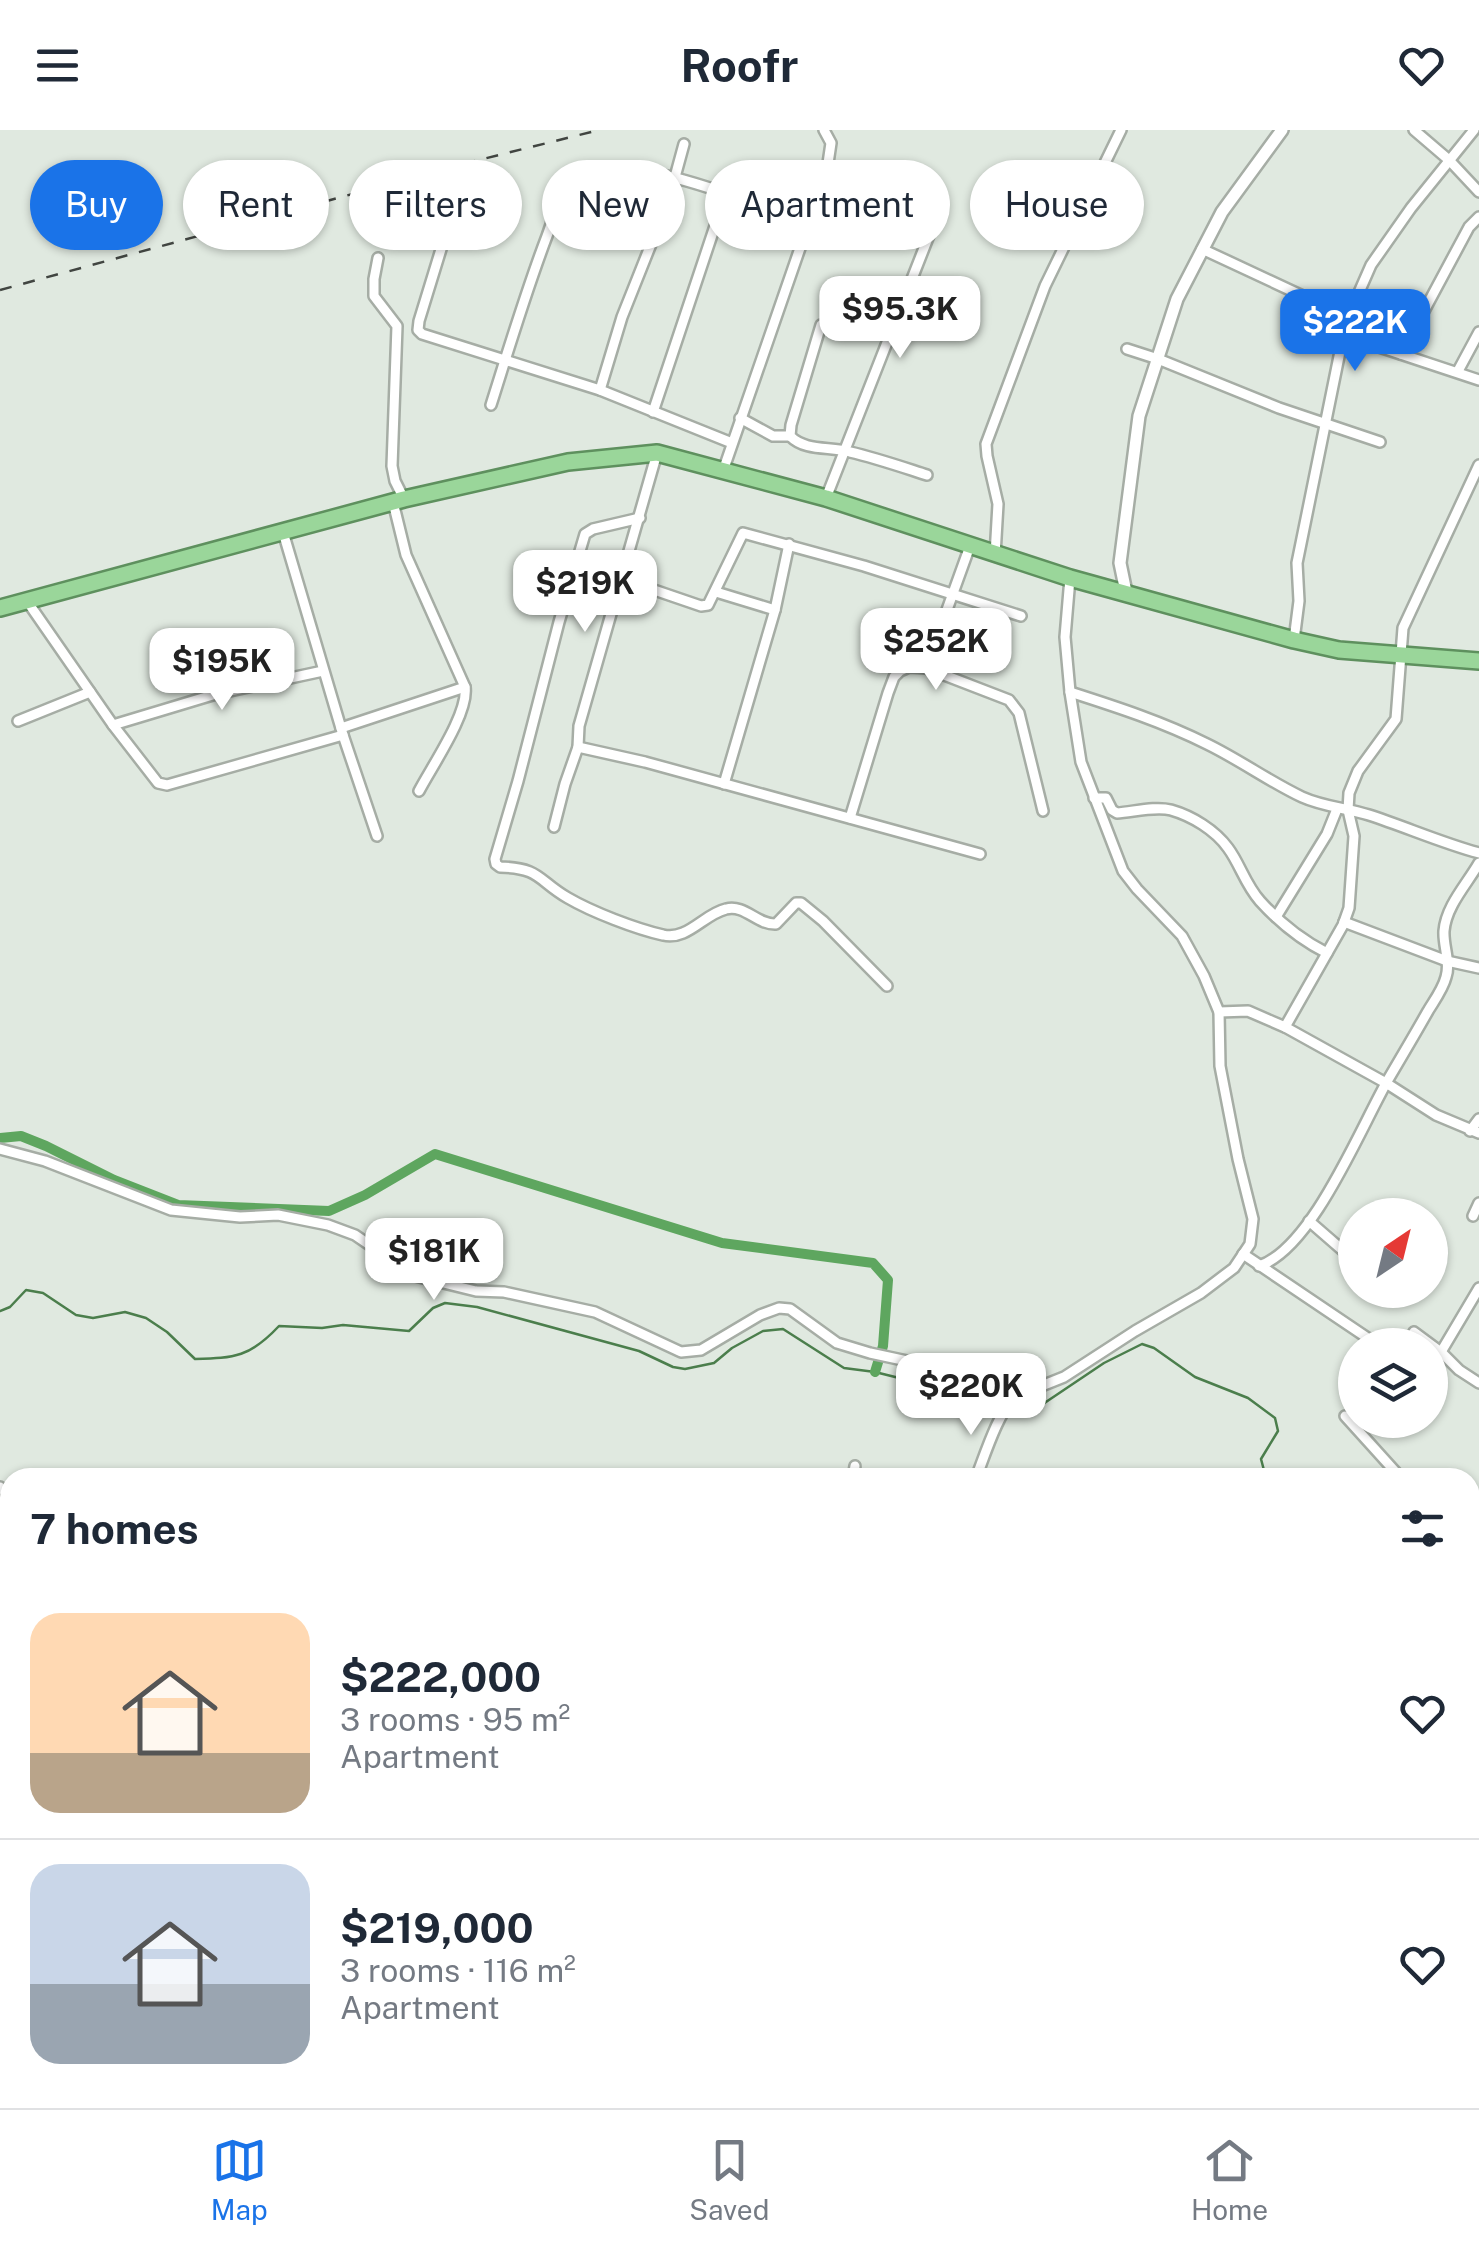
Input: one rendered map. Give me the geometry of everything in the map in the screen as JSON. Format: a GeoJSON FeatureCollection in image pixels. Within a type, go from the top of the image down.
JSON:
{"type":"FeatureCollection","features":[{"type":"Feature","properties":{"kind":"highway"},"geometry":{"type":"LineString","coordinates":[[0,608],[398,501],[568,462],[657,453],[826,498],[1070,578],[1294,640],[1340,650],[1479,660]]}},
{"type":"Feature","properties":{"kind":"street"},"geometry":{"type":"LineString","coordinates":[[824,130],[831,143],[828,160]]}},
{"type":"Feature","properties":{"kind":"street"},"geometry":{"type":"LineString","coordinates":[[995,554],[998,504],[986,444],[1045,286],[1121,130]]}},
{"type":"Feature","properties":{"kind":"street"},"geometry":{"type":"LineString","coordinates":[[1126,592],[1120,563],[1139,416],[1177,299],[1222,212],[1282,130]]}},
{"type":"Feature","properties":{"kind":"street"},"geometry":{"type":"LineString","coordinates":[[1414,130],[1479,192]]}},
{"type":"Feature","properties":{"kind":"street"},"geometry":{"type":"LineString","coordinates":[[1294,640],[1299,601],[1297,563],[1348,318],[1371,265],[1474,130]]}},
{"type":"Feature","properties":{"kind":"street"},"geometry":{"type":"LineString","coordinates":[[680,160],[684,144]]}},
{"type":"Feature","properties":{"kind":"street"},"geometry":{"type":"LineString","coordinates":[[1401,354],[1469,227],[1479,217]]}},
{"type":"Feature","properties":{"kind":"street"},"geometry":{"type":"LineString","coordinates":[[441,250],[418,330],[432,338],[600,390],[732,443]]}},
{"type":"Feature","properties":{"kind":"street"},"geometry":{"type":"LineString","coordinates":[[491,405],[542,250]]}},
{"type":"Feature","properties":{"kind":"street"},"geometry":{"type":"LineString","coordinates":[[600,390],[622,317],[650,250]]}},
{"type":"Feature","properties":{"kind":"street"},"geometry":{"type":"LineString","coordinates":[[653,412],[707,250]]}},
{"type":"Feature","properties":{"kind":"street"},"geometry":{"type":"LineString","coordinates":[[723,470],[798,250]]}},
{"type":"Feature","properties":{"kind":"street"},"geometry":{"type":"LineString","coordinates":[[826,498],[924,250]]}},
{"type":"Feature","properties":{"kind":"street"},"geometry":{"type":"LineString","coordinates":[[1202,250],[1348,318]]}},
{"type":"Feature","properties":{"kind":"street"},"geometry":{"type":"LineString","coordinates":[[378,258],[374,296],[398,326],[392,466],[406,555],[466,697],[462,712],[419,791]]}},
{"type":"Feature","properties":{"kind":"street"},"geometry":{"type":"LineString","coordinates":[[790,436],[821,324]]}},
{"type":"Feature","properties":{"kind":"street"},"geometry":{"type":"LineString","coordinates":[[1458,371],[1479,332]]}},
{"type":"Feature","properties":{"kind":"street"},"geometry":{"type":"LineString","coordinates":[[1343,335],[1479,380]]}},
{"type":"Feature","properties":{"kind":"street"},"geometry":{"type":"LineString","coordinates":[[1127,349],[1380,442]]}},
{"type":"Feature","properties":{"kind":"street"},"geometry":{"type":"LineString","coordinates":[[740,418],[773,436],[790,436],[812,447],[846,450],[927,474]]}},
{"type":"Feature","properties":{"kind":"street"},"geometry":{"type":"LineString","coordinates":[[554,827],[578,746],[578,726],[657,453]]}},
{"type":"Feature","properties":{"kind":"street"},"geometry":{"type":"LineString","coordinates":[[1285,1027],[1349,908],[1354,836],[1349,793],[1358,771],[1396,719],[1403,628],[1479,465]]}},
{"type":"Feature","properties":{"kind":"street"},"geometry":{"type":"LineString","coordinates":[[1468,484],[1479,494]]}},
{"type":"Feature","properties":{"kind":"street"},"geometry":{"type":"LineString","coordinates":[[640,518],[585,534],[496,864],[528,869],[569,899],[669,937],[730,908],[776,924],[796,903],[801,903],[887,986]]}},
{"type":"Feature","properties":{"kind":"street"},"geometry":{"type":"LineString","coordinates":[[283,532],[377,836]]}},
{"type":"Feature","properties":{"kind":"street"},"geometry":{"type":"LineString","coordinates":[[622,579],[708,606],[743,533],[1021,616]]}},
{"type":"Feature","properties":{"kind":"street"},"geometry":{"type":"LineString","coordinates":[[724,784],[789,544]]}},
{"type":"Feature","properties":{"kind":"street"},"geometry":{"type":"LineString","coordinates":[[926,668],[970,546]]}},
{"type":"Feature","properties":{"kind":"street"},"geometry":{"type":"LineString","coordinates":[[980,1468],[1013,1396],[1064,1377],[1201,1294],[1234,1268],[1250,1244],[1253,1219],[1220,1066],[1219,1012],[1182,936],[1123,871],[1081,762],[1065,638],[1070,578]]}},
{"type":"Feature","properties":{"kind":"street"},"geometry":{"type":"LineString","coordinates":[[716,592],[774,610]]}},
{"type":"Feature","properties":{"kind":"street"},"geometry":{"type":"LineString","coordinates":[[28,601],[151,776],[167,785],[342,732],[465,687]]}},
{"type":"Feature","properties":{"kind":"street"},"geometry":{"type":"LineString","coordinates":[[850,818],[894,677],[909,667],[926,668],[998,695],[1016,706],[1043,812]]}},
{"type":"Feature","properties":{"kind":"street"},"geometry":{"type":"LineString","coordinates":[[113,725],[216,694],[324,671]]}},
{"type":"Feature","properties":{"kind":"street"},"geometry":{"type":"LineString","coordinates":[[18,721],[90,692]]}},
{"type":"Feature","properties":{"kind":"street"},"geometry":{"type":"LineString","coordinates":[[1070,692],[1147,717],[1209,745],[1302,797],[1479,853]]}},
{"type":"Feature","properties":{"kind":"street"},"geometry":{"type":"LineString","coordinates":[[578,746],[980,854]]}},
{"type":"Feature","properties":{"kind":"street"},"geometry":{"type":"LineString","coordinates":[[1094,798],[1106,798],[1117,813],[1167,809],[1215,833],[1230,850],[1258,899],[1303,940],[1327,953]]}},
{"type":"Feature","properties":{"kind":"street"},"geometry":{"type":"LineString","coordinates":[[1276,917],[1327,834],[1337,810]]}},
{"type":"Feature","properties":{"kind":"street"},"geometry":{"type":"LineString","coordinates":[[1260,1266],[1282,1254],[1310,1221],[1438,994],[1448,975],[1444,930],[1458,895],[1479,863]]}},
{"type":"Feature","properties":{"kind":"street"},"geometry":{"type":"LineString","coordinates":[[1344,922],[1448,961],[1479,968]]}},
{"type":"Feature","properties":{"kind":"street"},"geometry":{"type":"LineString","coordinates":[[1219,1012],[1248,1010],[1285,1027],[1436,1115],[1474,1132],[1479,1119]]}},
{"type":"Feature","properties":{"kind":"street"},"geometry":{"type":"LineString","coordinates":[[0,1149],[45,1161],[171,1210],[278,1215],[328,1225],[354,1235],[415,1276],[458,1288],[504,1292],[595,1312],[681,1352],[701,1350],[760,1314],[790,1309],[837,1343],[949,1370],[1013,1396]]}},
{"type":"Feature","properties":{"kind":"street"},"geometry":{"type":"LineString","coordinates":[[1473,1216],[1479,1203]]}},
{"type":"Feature","properties":{"kind":"street"},"geometry":{"type":"LineString","coordinates":[[1310,1221],[1338,1246]]}},
{"type":"Feature","properties":{"kind":"street"},"geometry":{"type":"LineString","coordinates":[[1243,1254],[1353,1328]]}},
{"type":"Feature","properties":{"kind":"street"},"geometry":{"type":"LineString","coordinates":[[1448,1342],[1479,1288]]}},
{"type":"Feature","properties":{"kind":"street"},"geometry":{"type":"LineString","coordinates":[[1448,1358],[1479,1382]]}},
{"type":"Feature","properties":{"kind":"street"},"geometry":{"type":"LineString","coordinates":[[1370,1438],[1394,1468]]}},
{"type":"Feature","properties":{"kind":"waterway"},"geometry":{"type":"LineString","coordinates":[[0,1138],[21,1136],[178,1205],[329,1211],[435,1154],[722,1243],[873,1263],[888,1280],[883,1346],[875,1372]]}},
{"type":"Feature","properties":{"kind":"waterway"},"geometry":{"type":"LineString","coordinates":[[0,1311],[10,1307],[26,1290],[43,1293],[76,1315],[93,1318],[125,1312],[146,1318],[167,1332],[195,1359],[241,1354],[279,1326],[343,1325],[409,1331],[433,1308],[445,1303],[477,1307],[639,1351],[685,1369],[714,1363],[763,1331],[783,1329],[844,1368],[1004,1404]]}},
{"type":"Feature","properties":{"kind":"waterway"},"geometry":{"type":"LineString","coordinates":[[1011,1407],[1021,1412],[1037,1408],[1104,1363],[1142,1344],[1195,1377],[1248,1398],[1275,1418],[1278,1431],[1261,1459],[1263,1468]]}},
{"type":"Feature","properties":{"kind":"railway"},"geometry":{"type":"LineString","coordinates":[[0,290],[599,130]]}}]}
